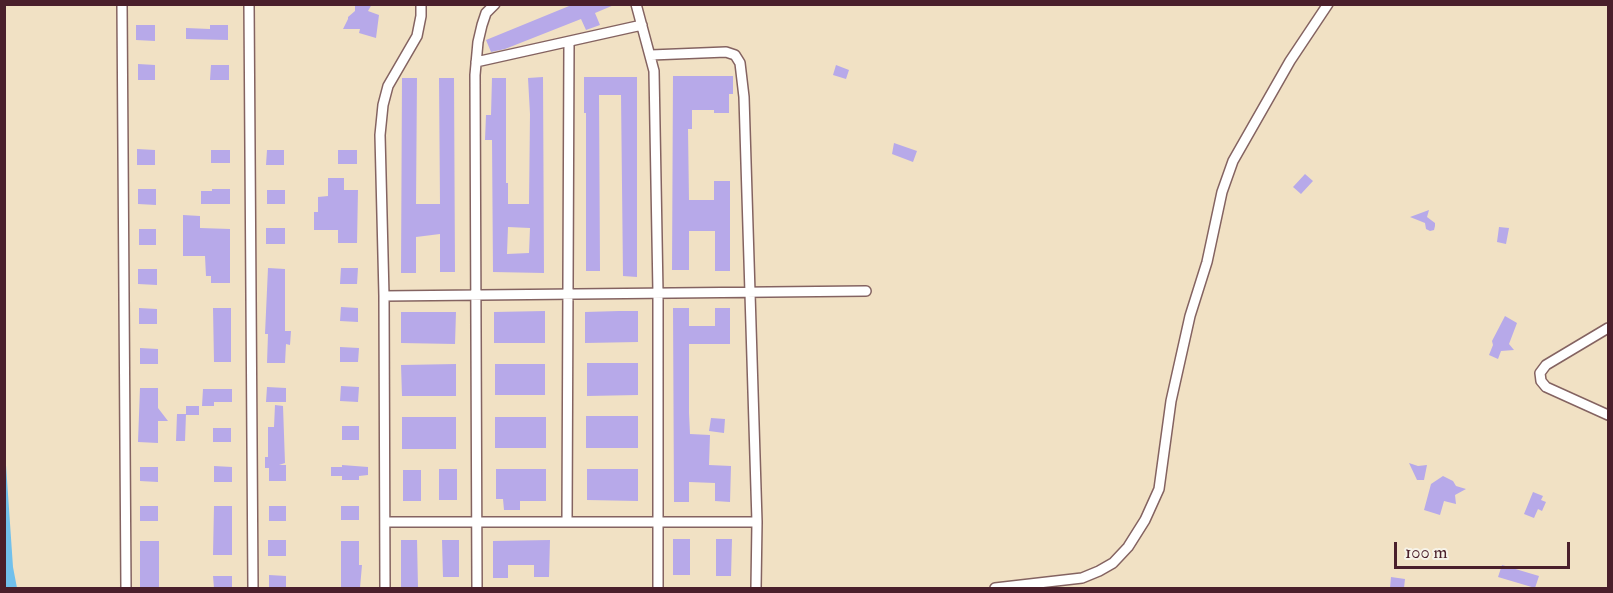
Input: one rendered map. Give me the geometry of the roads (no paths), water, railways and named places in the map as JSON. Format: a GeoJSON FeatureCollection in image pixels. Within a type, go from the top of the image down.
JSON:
{"type":"FeatureCollection","features":[{"type":"Feature","properties":{"kind":"street"},"geometry":{"type":"LineString","coordinates":[[122,4],[126,588]]}},
{"type":"Feature","properties":{"kind":"street"},"geometry":{"type":"LineString","coordinates":[[249,4],[253,588]]}},
{"type":"Feature","properties":{"kind":"street"},"geometry":{"type":"LineString","coordinates":[[385,588],[384,296],[380,135],[383,105],[388,86],[417,36],[421,4]]}},
{"type":"Feature","properties":{"kind":"street"},"geometry":{"type":"LineString","coordinates":[[477,588],[476,62],[484,19],[486,13],[495,4]]}},
{"type":"Feature","properties":{"kind":"street"},"geometry":{"type":"LineString","coordinates":[[636,4],[654,71],[658,293],[658,588]]}},
{"type":"Feature","properties":{"kind":"street"},"geometry":{"type":"LineString","coordinates":[[995,588],[1082,578],[1099,571],[1113,563],[1128,547],[1146,520],[1160,489],[1171,401],[1191,316],[1207,262],[1222,192],[1233,161],[1285,71],[1328,4]]}},
{"type":"Feature","properties":{"kind":"street"},"geometry":{"type":"LineString","coordinates":[[476,62],[642,26]]}},
{"type":"Feature","properties":{"kind":"street"},"geometry":{"type":"LineString","coordinates":[[567,522],[568,43]]}},
{"type":"Feature","properties":{"kind":"street"},"geometry":{"type":"LineString","coordinates":[[651,55],[726,52],[735,55],[740,63],[744,97],[748,292],[757,522],[756,588]]}},
{"type":"Feature","properties":{"kind":"street"},"geometry":{"type":"LineString","coordinates":[[384,296],[866,291]]}},
{"type":"Feature","properties":{"kind":"street"},"geometry":{"type":"LineString","coordinates":[[1608,328],[1546,365],[1540,373],[1541,381],[1546,387],[1608,415]]}},
{"type":"Feature","properties":{"kind":"street"},"geometry":{"type":"LineString","coordinates":[[385,522],[757,522]]}},
{"type":"Feature","properties":{"kind":"water"},"geometry":{"type":"Polygon","coordinates":[[[4,436],[13,567],[17,588],[5,588],[4,436]]]}}]}
